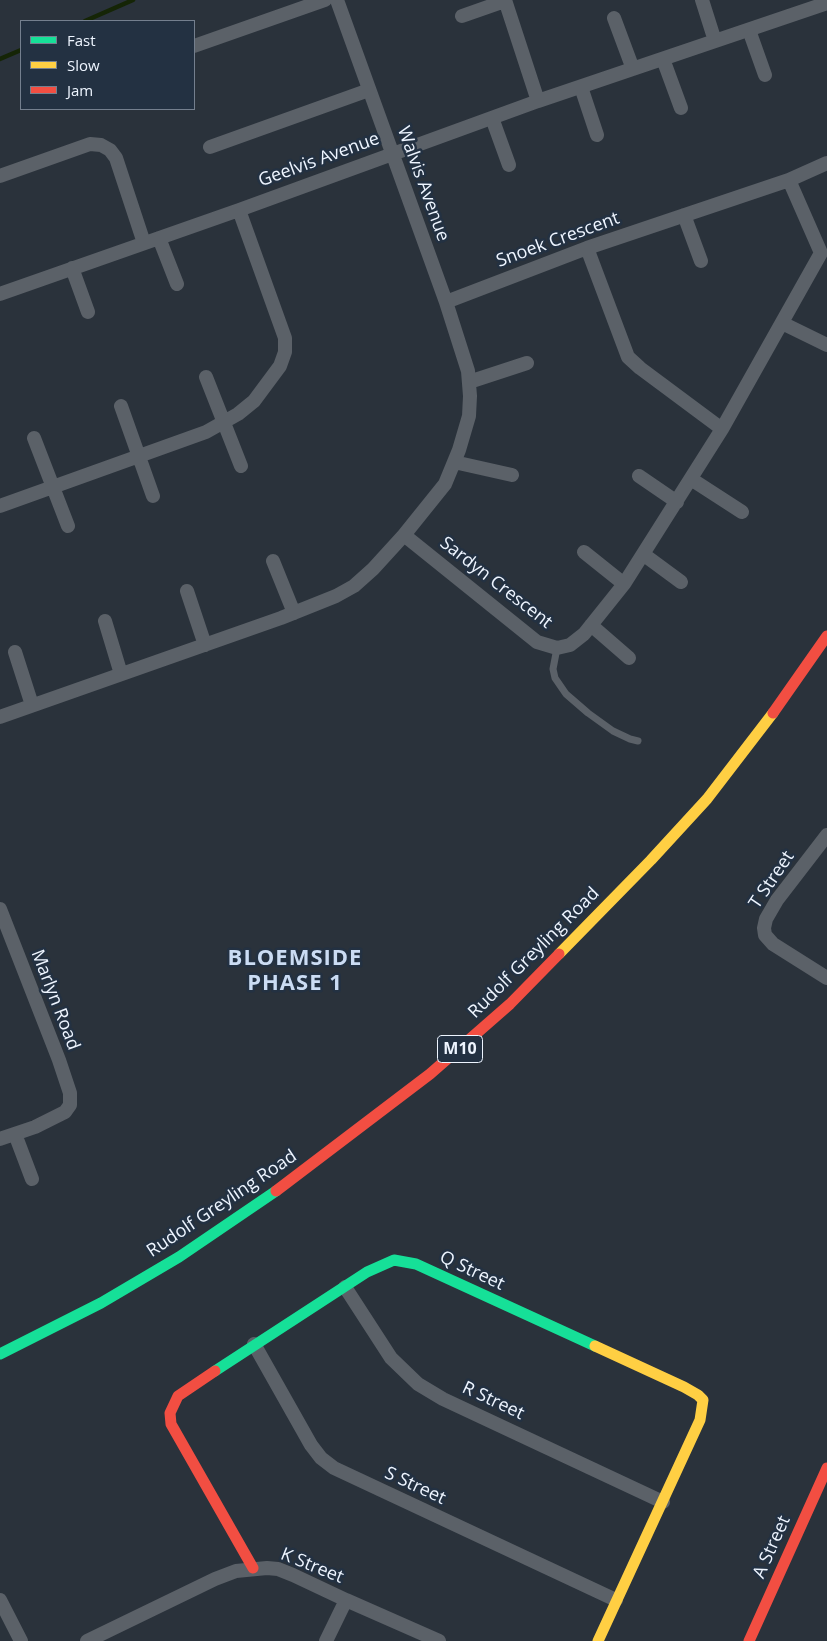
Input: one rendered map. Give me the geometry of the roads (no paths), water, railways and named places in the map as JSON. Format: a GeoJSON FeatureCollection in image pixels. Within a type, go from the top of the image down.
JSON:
{"type":"FeatureCollection","features":[{"type":"Feature","properties":{"kind":"street"},"geometry":{"type":"LineString","coordinates":[[195,46],[325,0]]}},
{"type":"Feature","properties":{"kind":"street","name":"Walvis Avenue"},"geometry":{"type":"LineString","coordinates":[[0,717],[294,613],[336,596],[354,586],[373,569],[404,535],[445,484],[469,416],[468,371],[446,302],[337,0]]}},
{"type":"Feature","properties":{"kind":"street"},"geometry":{"type":"LineString","coordinates":[[462,16],[505,0],[538,101]]}},
{"type":"Feature","properties":{"kind":"street"},"geometry":{"type":"LineString","coordinates":[[702,0],[715,41]]}},
{"type":"Feature","properties":{"kind":"street","name":"Geelvis Avenue"},"geometry":{"type":"LineString","coordinates":[[0,294],[239,210],[538,101],[749,30],[803,5],[827,3]]}},
{"type":"Feature","properties":{"kind":"street"},"geometry":{"type":"LineString","coordinates":[[614,18],[633,69]]}},
{"type":"Feature","properties":{"kind":"street"},"geometry":{"type":"LineString","coordinates":[[749,30],[765,75]]}},
{"type":"Feature","properties":{"kind":"street"},"geometry":{"type":"LineString","coordinates":[[663,59],[681,108]]}},
{"type":"Feature","properties":{"kind":"street"},"geometry":{"type":"LineString","coordinates":[[581,87],[597,135]]}},
{"type":"Feature","properties":{"kind":"street"},"geometry":{"type":"LineString","coordinates":[[210,147],[369,90]]}},
{"type":"Feature","properties":{"kind":"street"},"geometry":{"type":"LineString","coordinates":[[492,118],[510,165]]}},
{"type":"Feature","properties":{"kind":"street"},"geometry":{"type":"LineString","coordinates":[[0,176],[90,144],[106,148],[116,158],[144,243]]}},
{"type":"Feature","properties":{"kind":"street","name":"Snoek Crescent"},"geometry":{"type":"LineString","coordinates":[[446,302],[587,248],[789,180],[827,163]]}},
{"type":"Feature","properties":{"kind":"street","name":"Sardyn Crescent"},"geometry":{"type":"LineString","coordinates":[[404,535],[537,642],[557,648],[570,645],[584,634],[624,584],[722,430],[821,253],[789,180]]}},
{"type":"Feature","properties":{"kind":"street"},"geometry":{"type":"LineString","coordinates":[[0,506],[206,432],[238,414],[254,400],[280,366],[285,352],[285,338],[239,210]]}},
{"type":"Feature","properties":{"kind":"street"},"geometry":{"type":"LineString","coordinates":[[684,215],[701,260]]}},
{"type":"Feature","properties":{"kind":"street"},"geometry":{"type":"LineString","coordinates":[[159,238],[177,284]]}},
{"type":"Feature","properties":{"kind":"street"},"geometry":{"type":"LineString","coordinates":[[587,248],[628,357],[722,430]]}},
{"type":"Feature","properties":{"kind":"street"},"geometry":{"type":"LineString","coordinates":[[72,268],[88,312]]}},
{"type":"Feature","properties":{"kind":"street"},"geometry":{"type":"LineString","coordinates":[[782,322],[827,345]]}},
{"type":"Feature","properties":{"kind":"street"},"geometry":{"type":"LineString","coordinates":[[469,382],[527,363]]}},
{"type":"Feature","properties":{"kind":"street"},"geometry":{"type":"LineString","coordinates":[[206,377],[241,466]]}},
{"type":"Feature","properties":{"kind":"street"},"geometry":{"type":"LineString","coordinates":[[121,406],[153,496]]}},
{"type":"Feature","properties":{"kind":"street"},"geometry":{"type":"LineString","coordinates":[[34,438],[68,526]]}},
{"type":"Feature","properties":{"kind":"street"},"geometry":{"type":"LineString","coordinates":[[454,462],[512,475]]}},
{"type":"Feature","properties":{"kind":"street"},"geometry":{"type":"LineString","coordinates":[[638,476],[677,502]]}},
{"type":"Feature","properties":{"kind":"street"},"geometry":{"type":"LineString","coordinates":[[691,479],[742,512]]}},
{"type":"Feature","properties":{"kind":"street"},"geometry":{"type":"LineString","coordinates":[[584,552],[624,584]]}},
{"type":"Feature","properties":{"kind":"street"},"geometry":{"type":"LineString","coordinates":[[643,554],[681,582]]}},
{"type":"Feature","properties":{"kind":"street"},"geometry":{"type":"LineString","coordinates":[[274,561],[294,613]]}},
{"type":"Feature","properties":{"kind":"street"},"geometry":{"type":"LineString","coordinates":[[187,591],[205,645]]}},
{"type":"Feature","properties":{"kind":"street"},"geometry":{"type":"LineString","coordinates":[[105,621],[121,674]]}},
{"type":"Feature","properties":{"kind":"street"},"geometry":{"type":"LineString","coordinates":[[591,625],[629,658]]}},
{"type":"Feature","properties":{"kind":"street","name":"Rudolf Greyling Road"},"geometry":{"type":"LineString","coordinates":[[0,1354],[101,1303],[179,1257],[278,1190],[430,1074],[476,1035],[517,997],[651,860],[707,799],[761,732],[827,636]]}},
{"type":"Feature","properties":{"kind":"street"},"geometry":{"type":"LineString","coordinates":[[15,652],[32,705]]}},
{"type":"Feature","properties":{"kind":"street","name":"T Street"},"geometry":{"type":"LineString","coordinates":[[827,835],[778,900],[766,919],[764,928],[765,935],[773,944],[827,978]]}},
{"type":"Feature","properties":{"kind":"street","name":"Marlyn Road"},"geometry":{"type":"LineString","coordinates":[[0,909],[4,934],[59,1060],[70,1093],[70,1105],[65,1112],[35,1127],[5,1134]]}},
{"type":"Feature","properties":{"kind":"street"},"geometry":{"type":"LineString","coordinates":[[5,1134],[32,1178]]}},
{"type":"Feature","properties":{"kind":"street","name":"Q Street"},"geometry":{"type":"LineString","coordinates":[[253,1568],[172,1424],[170,1413],[172,1406],[178,1396],[254,1344],[367,1272],[394,1260],[416,1264],[692,1391],[702,1400],[700,1420],[598,1641]]}},
{"type":"Feature","properties":{"kind":"street","name":"R Street"},"geometry":{"type":"LineString","coordinates":[[345,1287],[391,1358],[418,1384],[443,1399],[663,1502]]}},
{"type":"Feature","properties":{"kind":"street","name":"S Street"},"geometry":{"type":"LineString","coordinates":[[254,1344],[311,1445],[334,1468],[616,1600]]}},
{"type":"Feature","properties":{"kind":"street","name":"A Street"},"geometry":{"type":"LineString","coordinates":[[749,1641],[827,1468]]}},
{"type":"Feature","properties":{"kind":"street","name":"K Street"},"geometry":{"type":"LineString","coordinates":[[87,1641],[216,1579],[236,1571],[253,1568],[278,1568],[439,1641]]}},
{"type":"Feature","properties":{"kind":"street"},"geometry":{"type":"LineString","coordinates":[[0,1600],[21,1641]]}},
{"type":"Feature","properties":{"kind":"street"},"geometry":{"type":"LineString","coordinates":[[326,1641],[346,1600]]}},
{"type":"Feature","properties":{"kind":"lane"},"geometry":{"type":"LineString","coordinates":[[557,648],[553,669],[555,678],[566,694],[613,731],[630,740],[638,741]]}},
{"type":"Feature","properties":{"kind":"waterway"},"geometry":{"type":"LineString","coordinates":[[87,20],[133,0]]}},
{"type":"Feature","properties":{"kind":"waterway"},"geometry":{"type":"LineString","coordinates":[[0,59],[20,50]]}},
{"type":"Feature","properties":{"kind":"district","name":"BLOEMSIDE PHASE 1"},"geometry":{"type":"Point","coordinates":[295,972]}}]}
